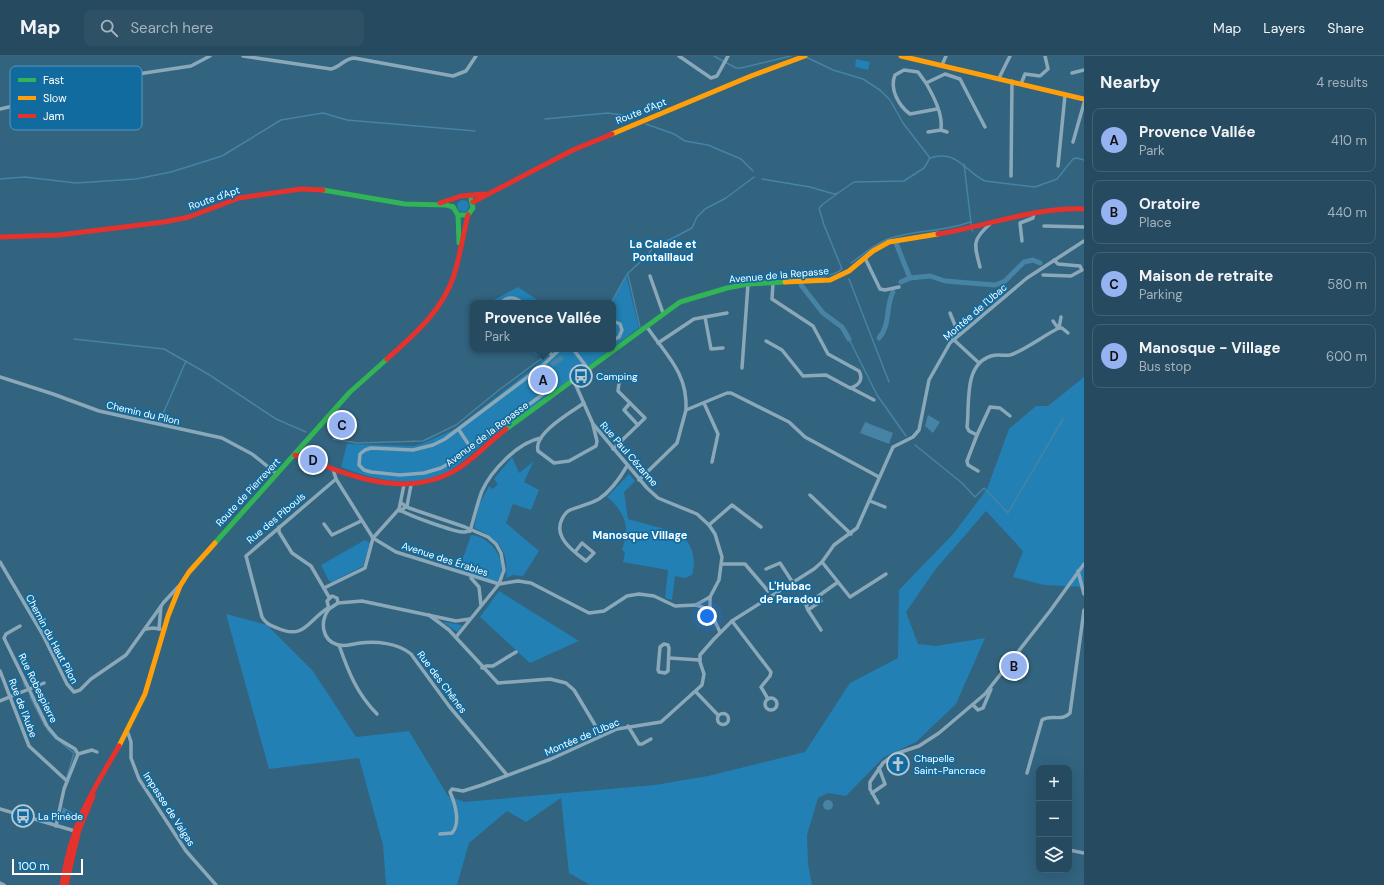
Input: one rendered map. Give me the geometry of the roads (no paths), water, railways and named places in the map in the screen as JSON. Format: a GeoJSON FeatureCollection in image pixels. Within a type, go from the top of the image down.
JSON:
{"type":"FeatureCollection","features":[{"type":"Feature","properties":{"kind":"main road","name":"Route d'Apt"},"geometry":{"type":"LineString","coordinates":[[473,202],[541,165],[579,147],[805,56]]}},
{"type":"Feature","properties":{"kind":"main road"},"geometry":{"type":"LineString","coordinates":[[901,56],[1084,99]]}},
{"type":"Feature","properties":{"kind":"main road","name":"Route d'Apt"},"geometry":{"type":"LineString","coordinates":[[0,237],[59,235],[164,222],[189,217],[239,198],[301,189],[320,190],[405,204],[453,207]]}},
{"type":"Feature","properties":{"kind":"main road","name":"Route d'Apt"},"geometry":{"type":"LineString","coordinates":[[464,196],[489,194]]}},
{"type":"Feature","properties":{"kind":"main road"},"geometry":{"type":"LineString","coordinates":[[464,196],[470,198],[473,202],[472,211],[468,215],[458,215],[453,207],[456,198],[464,196]]}},
{"type":"Feature","properties":{"kind":"main road","name":"Route d'Apt"},"geometry":{"type":"LineString","coordinates":[[434,205],[456,198]]}},
{"type":"Feature","properties":{"kind":"main road","name":"Avenue de la Repasse"},"geometry":{"type":"LineString","coordinates":[[616,350],[675,304],[687,299],[748,284],[830,280],[849,271],[882,245],[892,241],[967,229],[1060,208],[1084,209]]}},
{"type":"Feature","properties":{"kind":"main road","name":"Route de Pierrevert"},"geometry":{"type":"LineString","coordinates":[[458,215],[459,254]]}},
{"type":"Feature","properties":{"kind":"main road","name":"Route de Pierrevert"},"geometry":{"type":"LineString","coordinates":[[76,830],[84,805],[128,733],[150,682],[161,629],[180,585],[200,559],[277,474],[298,454],[356,386],[413,336],[432,315],[452,282],[468,215]]}},
{"type":"Feature","properties":{"kind":"main road","name":"Avenue de la Repasse"},"geometry":{"type":"LineString","coordinates":[[298,454],[333,469],[368,480],[404,485],[433,481],[454,471],[504,431],[613,352]]}},
{"type":"Feature","properties":{"kind":"main road","name":"Route de Pierrevert"},"geometry":{"type":"LineString","coordinates":[[76,830],[82,822],[101,778]]}},
{"type":"Feature","properties":{"kind":"main road"},"geometry":{"type":"LineString","coordinates":[[66,885],[76,830]]}},
{"type":"Feature","properties":{"kind":"main road"},"geometry":{"type":"LineString","coordinates":[[62,885],[76,830]]}},
{"type":"Feature","properties":{"kind":"street"},"geometry":{"type":"LineString","coordinates":[[142,73],[191,66],[210,56]]}},
{"type":"Feature","properties":{"kind":"street"},"geometry":{"type":"LineString","coordinates":[[243,56],[330,69],[337,67],[347,59],[354,58],[453,76],[466,71],[476,56]]}},
{"type":"Feature","properties":{"kind":"street"},"geometry":{"type":"LineString","coordinates":[[680,56],[709,77],[716,77],[728,56]]}},
{"type":"Feature","properties":{"kind":"street"},"geometry":{"type":"LineString","coordinates":[[944,74],[946,56]]}},
{"type":"Feature","properties":{"kind":"street"},"geometry":{"type":"LineString","coordinates":[[999,78],[1010,56]]}},
{"type":"Feature","properties":{"kind":"street"},"geometry":{"type":"LineString","coordinates":[[1021,84],[1026,74],[1039,76],[1048,69],[1045,56]]}},
{"type":"Feature","properties":{"kind":"street"},"geometry":{"type":"LineString","coordinates":[[937,108],[910,114],[903,108],[893,87],[895,75],[904,70],[918,72],[934,98],[941,118],[941,130]]}},
{"type":"Feature","properties":{"kind":"street"},"geometry":{"type":"LineString","coordinates":[[958,77],[964,70]]}},
{"type":"Feature","properties":{"kind":"street"},"geometry":{"type":"LineString","coordinates":[[1072,73],[1084,70]]}},
{"type":"Feature","properties":{"kind":"street"},"geometry":{"type":"LineString","coordinates":[[926,83],[944,74],[958,77],[985,127]]}},
{"type":"Feature","properties":{"kind":"street"},"geometry":{"type":"LineString","coordinates":[[1011,176],[1012,81]]}},
{"type":"Feature","properties":{"kind":"street"},"geometry":{"type":"LineString","coordinates":[[1058,166],[1065,95]]}},
{"type":"Feature","properties":{"kind":"street"},"geometry":{"type":"LineString","coordinates":[[1073,142],[1084,103]]}},
{"type":"Feature","properties":{"kind":"street"},"geometry":{"type":"LineString","coordinates":[[0,109],[10,107]]}},
{"type":"Feature","properties":{"kind":"street"},"geometry":{"type":"LineString","coordinates":[[928,132],[941,130],[947,132]]}},
{"type":"Feature","properties":{"kind":"street"},"geometry":{"type":"LineString","coordinates":[[1022,241],[1020,223],[1033,218],[1034,213]]}},
{"type":"Feature","properties":{"kind":"street"},"geometry":{"type":"LineString","coordinates":[[980,267],[975,243],[978,236],[991,224]]}},
{"type":"Feature","properties":{"kind":"street"},"geometry":{"type":"LineString","coordinates":[[1044,226],[1084,227]]}},
{"type":"Feature","properties":{"kind":"street","name":"Montée de l'Ubac"},"geometry":{"type":"LineString","coordinates":[[440,834],[452,832],[455,826],[456,811],[451,790],[465,790],[552,759],[601,735],[628,726],[660,722],[696,692],[702,685],[704,677],[700,660],[702,652],[720,632],[732,621],[793,583],[822,562],[831,547],[850,534],[859,525],[894,446],[913,437],[919,430],[929,380],[953,339],[1027,278],[1084,242]]}},
{"type":"Feature","properties":{"kind":"street"},"geometry":{"type":"LineString","coordinates":[[865,258],[880,289],[884,290],[899,287]]}},
{"type":"Feature","properties":{"kind":"street"},"geometry":{"type":"LineString","coordinates":[[1043,275],[1071,276],[1082,270],[1080,266],[1058,264],[1054,260]]}},
{"type":"Feature","properties":{"kind":"street"},"geometry":{"type":"LineString","coordinates":[[650,276],[664,313]]}},
{"type":"Feature","properties":{"kind":"street"},"geometry":{"type":"LineString","coordinates":[[773,283],[772,299],[813,326],[828,354],[860,372],[859,383],[850,388]]}},
{"type":"Feature","properties":{"kind":"street"},"geometry":{"type":"LineString","coordinates":[[742,368],[748,284]]}},
{"type":"Feature","properties":{"kind":"street"},"geometry":{"type":"LineString","coordinates":[[505,300],[514,298],[518,300]]}},
{"type":"Feature","properties":{"kind":"street"},"geometry":{"type":"LineString","coordinates":[[658,343],[694,319],[727,313]]}},
{"type":"Feature","properties":{"kind":"street"},"geometry":{"type":"LineString","coordinates":[[950,313],[958,335]]}},
{"type":"Feature","properties":{"kind":"street"},"geometry":{"type":"LineString","coordinates":[[705,317],[711,348],[723,348]]}},
{"type":"Feature","properties":{"kind":"street"},"geometry":{"type":"LineString","coordinates":[[1059,328],[1061,317]]}},
{"type":"Feature","properties":{"kind":"street"},"geometry":{"type":"LineString","coordinates":[[1053,320],[1059,328],[1068,333]]}},
{"type":"Feature","properties":{"kind":"street"},"geometry":{"type":"LineString","coordinates":[[616,322],[620,324],[622,330],[619,337],[616,338]]}},
{"type":"Feature","properties":{"kind":"street"},"geometry":{"type":"LineString","coordinates":[[639,480],[677,443],[686,410],[686,391],[684,381],[647,327]]}},
{"type":"Feature","properties":{"kind":"street"},"geometry":{"type":"LineString","coordinates":[[977,435],[968,430],[967,427],[969,383],[979,363],[991,356],[1012,354],[1059,328]]}},
{"type":"Feature","properties":{"kind":"street"},"geometry":{"type":"LineString","coordinates":[[953,339],[979,363]]}},
{"type":"Feature","properties":{"kind":"street"},"geometry":{"type":"LineString","coordinates":[[766,341],[782,350],[803,376],[826,375],[874,400]]}},
{"type":"Feature","properties":{"kind":"street"},"geometry":{"type":"LineString","coordinates":[[548,352],[552,355]]}},
{"type":"Feature","properties":{"kind":"street"},"geometry":{"type":"LineString","coordinates":[[541,366],[552,383],[551,388],[471,448],[447,464],[418,474],[378,473],[364,470],[360,465],[360,454],[368,448],[403,451],[419,449],[439,442],[459,430],[541,366],[556,352]]}},
{"type":"Feature","properties":{"kind":"street"},"geometry":{"type":"LineString","coordinates":[[575,352],[589,370]]}},
{"type":"Feature","properties":{"kind":"street","name":"Chemin du Pilon"},"geometry":{"type":"LineString","coordinates":[[0,377],[105,412],[222,438],[252,454],[277,474]]}},
{"type":"Feature","properties":{"kind":"street","name":"Rue Paul Cézanne"},"geometry":{"type":"LineString","coordinates":[[574,381],[592,424],[639,480],[655,496],[691,511],[709,525],[719,543],[722,564],[719,583],[710,597],[696,606]]}},
{"type":"Feature","properties":{"kind":"street"},"geometry":{"type":"LineString","coordinates":[[613,449],[645,418],[617,390],[619,383]]}},
{"type":"Feature","properties":{"kind":"street"},"geometry":{"type":"LineString","coordinates":[[686,410],[725,393],[731,393],[789,422],[803,436],[879,477]]}},
{"type":"Feature","properties":{"kind":"street"},"geometry":{"type":"LineString","coordinates":[[584,403],[549,429],[541,438],[537,447],[541,454],[554,463],[564,463],[596,446],[597,441],[592,424]]}},
{"type":"Feature","properties":{"kind":"street"},"geometry":{"type":"LineString","coordinates":[[630,403],[624,410],[638,425]]}},
{"type":"Feature","properties":{"kind":"street"},"geometry":{"type":"LineString","coordinates":[[704,403],[718,434],[712,462]]}},
{"type":"Feature","properties":{"kind":"street"},"geometry":{"type":"LineString","coordinates":[[978,471],[968,465],[967,461],[990,407],[1000,408],[1010,416]]}},
{"type":"Feature","properties":{"kind":"street"},"geometry":{"type":"LineString","coordinates":[[459,430],[471,448]]}},
{"type":"Feature","properties":{"kind":"street"},"geometry":{"type":"LineString","coordinates":[[470,531],[482,491],[509,456],[526,444],[541,438]]}},
{"type":"Feature","properties":{"kind":"street"},"geometry":{"type":"LineString","coordinates":[[574,550],[582,543],[594,553],[586,561],[564,541],[560,532],[560,523],[564,515],[569,510],[601,497],[616,484],[627,466]]}},
{"type":"Feature","properties":{"kind":"street","name":"Avenue des Érables"},"geometry":{"type":"LineString","coordinates":[[333,469],[336,479],[373,538],[396,552],[468,576],[499,584]]}},
{"type":"Feature","properties":{"kind":"street","name":"Rue des Pibouls"},"geometry":{"type":"LineString","coordinates":[[329,609],[310,625],[295,633],[275,628],[263,619],[246,556],[336,479]]}},
{"type":"Feature","properties":{"kind":"street"},"geometry":{"type":"LineString","coordinates":[[400,510],[404,485]]}},
{"type":"Feature","properties":{"kind":"street"},"geometry":{"type":"LineString","coordinates":[[407,507],[411,485]]}},
{"type":"Feature","properties":{"kind":"street"},"geometry":{"type":"LineString","coordinates":[[810,495],[850,534]]}},
{"type":"Feature","properties":{"kind":"street"},"geometry":{"type":"LineString","coordinates":[[870,501],[884,507]]}},
{"type":"Feature","properties":{"kind":"street"},"geometry":{"type":"LineString","coordinates":[[401,503],[407,507],[465,527],[470,531],[488,537],[500,550],[504,568],[499,584],[456,637]]}},
{"type":"Feature","properties":{"kind":"street"},"geometry":{"type":"LineString","coordinates":[[709,525],[732,505],[761,527]]}},
{"type":"Feature","properties":{"kind":"street"},"geometry":{"type":"LineString","coordinates":[[324,588],[365,568],[373,538],[395,513],[407,507]]}},
{"type":"Feature","properties":{"kind":"street"},"geometry":{"type":"LineString","coordinates":[[400,510],[462,532],[470,531]]}},
{"type":"Feature","properties":{"kind":"street"},"geometry":{"type":"LineString","coordinates":[[324,524],[332,535],[361,521]]}},
{"type":"Feature","properties":{"kind":"street"},"geometry":{"type":"LineString","coordinates":[[280,526],[279,532],[292,552],[311,566],[324,588],[329,597],[327,601],[329,609]]}},
{"type":"Feature","properties":{"kind":"street","name":"Chemin du Haut Pilon"},"geometry":{"type":"LineString","coordinates":[[0,562],[43,635],[72,692],[80,690],[91,679],[119,661],[131,650],[161,606],[180,585]]}},
{"type":"Feature","properties":{"kind":"street"},"geometry":{"type":"LineString","coordinates":[[822,562],[851,597],[886,574]]}},
{"type":"Feature","properties":{"kind":"street"},"geometry":{"type":"LineString","coordinates":[[766,569],[780,563],[793,583]]}},
{"type":"Feature","properties":{"kind":"street"},"geometry":{"type":"LineString","coordinates":[[722,564],[745,564],[768,591]]}},
{"type":"Feature","properties":{"kind":"street"},"geometry":{"type":"LineString","coordinates":[[878,803],[872,793],[870,782],[879,768],[892,755],[919,746],[939,733],[973,705],[992,686],[1084,564]]}},
{"type":"Feature","properties":{"kind":"street"},"geometry":{"type":"LineString","coordinates":[[1078,571],[1084,594]]}},
{"type":"Feature","properties":{"kind":"street"},"geometry":{"type":"LineString","coordinates":[[468,576],[479,587],[481,605]]}},
{"type":"Feature","properties":{"kind":"street"},"geometry":{"type":"LineString","coordinates":[[499,584],[518,581],[531,583],[581,610],[591,613],[604,611],[627,596],[636,594],[654,596],[675,606],[696,606],[704,608],[710,613],[720,632]]}},
{"type":"Feature","properties":{"kind":"street"},"geometry":{"type":"LineString","coordinates":[[821,630],[808,610],[821,602],[818,596],[838,582]]}},
{"type":"Feature","properties":{"kind":"street"},"geometry":{"type":"LineString","coordinates":[[329,597],[336,597],[338,603]]}},
{"type":"Feature","properties":{"kind":"street","name":"Rue Paul Cézanne"},"geometry":{"type":"LineString","coordinates":[[710,597],[710,613]]}},
{"type":"Feature","properties":{"kind":"street"},"geometry":{"type":"LineString","coordinates":[[377,714],[365,700],[353,681],[339,645],[331,641],[323,630],[323,619],[329,609],[338,603],[362,601],[459,621],[471,619]]}},
{"type":"Feature","properties":{"kind":"street"},"geometry":{"type":"LineString","coordinates":[[146,629],[161,629],[161,606]]}},
{"type":"Feature","properties":{"kind":"street"},"geometry":{"type":"LineString","coordinates":[[1027,773],[1042,720],[1048,717],[1062,718],[1070,713],[1084,610]]}},
{"type":"Feature","properties":{"kind":"street"},"geometry":{"type":"LineString","coordinates":[[429,615],[456,637],[493,680],[500,684],[549,679],[566,682],[574,690],[601,735]]}},
{"type":"Feature","properties":{"kind":"street"},"geometry":{"type":"LineString","coordinates":[[441,624],[442,618]]}},
{"type":"Feature","properties":{"kind":"street"},"geometry":{"type":"LineString","coordinates":[[732,621],[770,670],[770,676],[761,687],[768,699]]}},
{"type":"Feature","properties":{"kind":"street","name":"Rue Robespierre"},"geometry":{"type":"LineString","coordinates":[[20,626],[9,632],[4,638],[50,730],[60,741],[75,749],[78,754]]}},
{"type":"Feature","properties":{"kind":"street","name":"Rue des Chênes"},"geometry":{"type":"LineString","coordinates":[[339,645],[374,643],[395,646],[409,652],[449,706],[507,775]]}},
{"type":"Feature","properties":{"kind":"street"},"geometry":{"type":"LineString","coordinates":[[666,644],[669,646],[669,658],[667,672],[659,672],[661,645],[666,644]]}},
{"type":"Feature","properties":{"kind":"street"},"geometry":{"type":"LineString","coordinates":[[482,668],[486,666],[493,666],[516,652]]}},
{"type":"Feature","properties":{"kind":"street"},"geometry":{"type":"LineString","coordinates":[[669,658],[700,660]]}},
{"type":"Feature","properties":{"kind":"street","name":"Rue de l'Aube"},"geometry":{"type":"LineString","coordinates":[[0,672],[31,748],[67,781]]}},
{"type":"Feature","properties":{"kind":"street"},"geometry":{"type":"LineString","coordinates":[[0,700],[44,684]]}},
{"type":"Feature","properties":{"kind":"street"},"geometry":{"type":"LineString","coordinates":[[973,705],[978,710],[983,708],[992,686]]}},
{"type":"Feature","properties":{"kind":"street"},"geometry":{"type":"LineString","coordinates":[[696,692],[718,714]]}},
{"type":"Feature","properties":{"kind":"street"},"geometry":{"type":"LineString","coordinates":[[628,726],[639,744],[651,739]]}},
{"type":"Feature","properties":{"kind":"street","name":"Impasse de Valgas"},"geometry":{"type":"LineString","coordinates":[[128,733],[131,742],[131,758],[139,779],[186,851],[216,885]]}},
{"type":"Feature","properties":{"kind":"street"},"geometry":{"type":"LineString","coordinates":[[56,826],[67,781],[78,754],[92,750],[97,752]]}},
{"type":"Feature","properties":{"kind":"street"},"geometry":{"type":"LineString","coordinates":[[872,793],[884,784],[879,768]]}},
{"type":"Feature","properties":{"kind":"street"},"geometry":{"type":"LineString","coordinates":[[0,809],[56,826],[76,830]]}},
{"type":"Feature","properties":{"kind":"street"},"geometry":{"type":"LineString","coordinates":[[1072,851],[1084,853]]}},
{"type":"Feature","properties":{"kind":"street"},"geometry":{"type":"LineString","coordinates":[[0,882],[4,885]]}},
{"type":"Feature","properties":{"kind":"waterway"},"geometry":{"type":"LineString","coordinates":[[714,56],[736,68],[791,56]]}},
{"type":"Feature","properties":{"kind":"waterway"},"geometry":{"type":"LineString","coordinates":[[806,57],[833,70],[863,79],[880,90],[890,100],[903,123],[930,158],[947,156],[960,162],[985,181],[1035,187],[1057,179],[1073,159],[1077,158],[1084,160]]}},
{"type":"Feature","properties":{"kind":"waterway"},"geometry":{"type":"LineString","coordinates":[[0,179],[25,177],[76,183],[136,179],[171,172],[222,156],[281,120],[323,113],[347,120],[475,131]]}},
{"type":"Feature","properties":{"kind":"waterway"},"geometry":{"type":"LineString","coordinates":[[545,119],[608,113],[635,117]]}},
{"type":"Feature","properties":{"kind":"waterway"},"geometry":{"type":"LineString","coordinates":[[646,124],[674,134],[685,141],[708,145],[741,159],[753,171]]}},
{"type":"Feature","properties":{"kind":"waterway"},"geometry":{"type":"LineString","coordinates":[[762,179],[810,187],[834,194],[838,193],[854,182],[904,181],[924,168],[930,158]]}},
{"type":"Feature","properties":{"kind":"waterway"},"geometry":{"type":"LineString","coordinates":[[964,164],[972,231]]}},
{"type":"Feature","properties":{"kind":"waterway"},"geometry":{"type":"LineString","coordinates":[[613,300],[627,274],[648,255],[653,247],[692,228],[697,217],[705,209],[726,198],[754,177]]}},
{"type":"Feature","properties":{"kind":"waterway"},"geometry":{"type":"LineString","coordinates":[[778,276],[792,279],[821,277],[842,269],[824,225],[819,208],[837,194]]}},
{"type":"Feature","properties":{"kind":"waterway"},"geometry":{"type":"LineString","coordinates":[[851,263],[873,247],[888,239],[908,234],[950,228],[970,222]]}},
{"type":"Feature","properties":{"kind":"waterway"},"geometry":{"type":"LineString","coordinates":[[896,243],[910,278],[930,276],[945,281],[995,285],[1005,281],[1024,262],[1033,260],[1040,263]]}},
{"type":"Feature","properties":{"kind":"waterway"},"geometry":{"type":"LineString","coordinates":[[628,275],[640,327]]}},
{"type":"Feature","properties":{"kind":"waterway"},"geometry":{"type":"LineString","coordinates":[[901,282],[910,278]]}},
{"type":"Feature","properties":{"kind":"waterway"},"geometry":{"type":"LineString","coordinates":[[849,279],[889,382]]}},
{"type":"Feature","properties":{"kind":"waterway"},"geometry":{"type":"LineString","coordinates":[[801,285],[823,313],[842,327],[849,339]]}},
{"type":"Feature","properties":{"kind":"waterway"},"geometry":{"type":"LineString","coordinates":[[879,338],[883,333],[887,322],[889,304],[893,292]]}},
{"type":"Feature","properties":{"kind":"waterway"},"geometry":{"type":"LineString","coordinates":[[74,339],[164,349],[208,374],[276,419],[306,432]]}},
{"type":"Feature","properties":{"kind":"waterway"},"geometry":{"type":"LineString","coordinates":[[849,339],[877,395],[906,436]]}},
{"type":"Feature","properties":{"kind":"waterway"},"geometry":{"type":"LineString","coordinates":[[333,439],[357,443],[423,441],[456,425],[499,390],[541,359]]}},
{"type":"Feature","properties":{"kind":"waterway"},"geometry":{"type":"LineString","coordinates":[[159,423],[186,361]]}},
{"type":"Feature","properties":{"kind":"waterway"},"geometry":{"type":"LineString","coordinates":[[915,445],[962,483],[975,497],[984,488],[1008,513],[1063,419]]}},
{"type":"Feature","properties":{"kind":"waterway"},"geometry":{"type":"LineString","coordinates":[[23,680],[25,687]]}},
{"type":"Feature","properties":{"kind":"waterway"},"geometry":{"type":"LineString","coordinates":[[30,697],[45,726]]}},
{"type":"Feature","properties":{"kind":"waterway"},"geometry":{"type":"LineString","coordinates":[[47,729],[56,739]]}},
{"type":"Feature","properties":{"kind":"waterway"},"geometry":{"type":"LineString","coordinates":[[59,741],[74,753],[67,777]]}},
{"type":"Feature","properties":{"kind":"place","name":"Camping"},"geometry":{"type":"Point","coordinates":[581,376]}},
{"type":"Feature","properties":{"kind":"place","name":"Provence Vallée"},"geometry":{"type":"Point","coordinates":[543,380]}},
{"type":"Feature","properties":{"kind":"place","name":"Maison de retraite"},"geometry":{"type":"Point","coordinates":[342,425]}},
{"type":"Feature","properties":{"kind":"place","name":"Manosque - Village"},"geometry":{"type":"Point","coordinates":[313,460]}},
{"type":"Feature","properties":{"kind":"place","name":"Oratoire"},"geometry":{"type":"Point","coordinates":[1014,666]}},
{"type":"Feature","properties":{"kind":"place","name":"Chapelle Saint-Pancrace"},"geometry":{"type":"Point","coordinates":[898,764]}},
{"type":"Feature","properties":{"kind":"place","name":"La Pinède"},"geometry":{"type":"Point","coordinates":[23,816]}},
{"type":"Feature","properties":{"kind":"district","name":"La Calade et Pontaillaud"},"geometry":{"type":"Point","coordinates":[663,250]}},
{"type":"Feature","properties":{"kind":"district","name":"Manosque Village"},"geometry":{"type":"Point","coordinates":[640,535]}},
{"type":"Feature","properties":{"kind":"district","name":"L'Hubac de Paradou"},"geometry":{"type":"Point","coordinates":[790,592]}}]}
